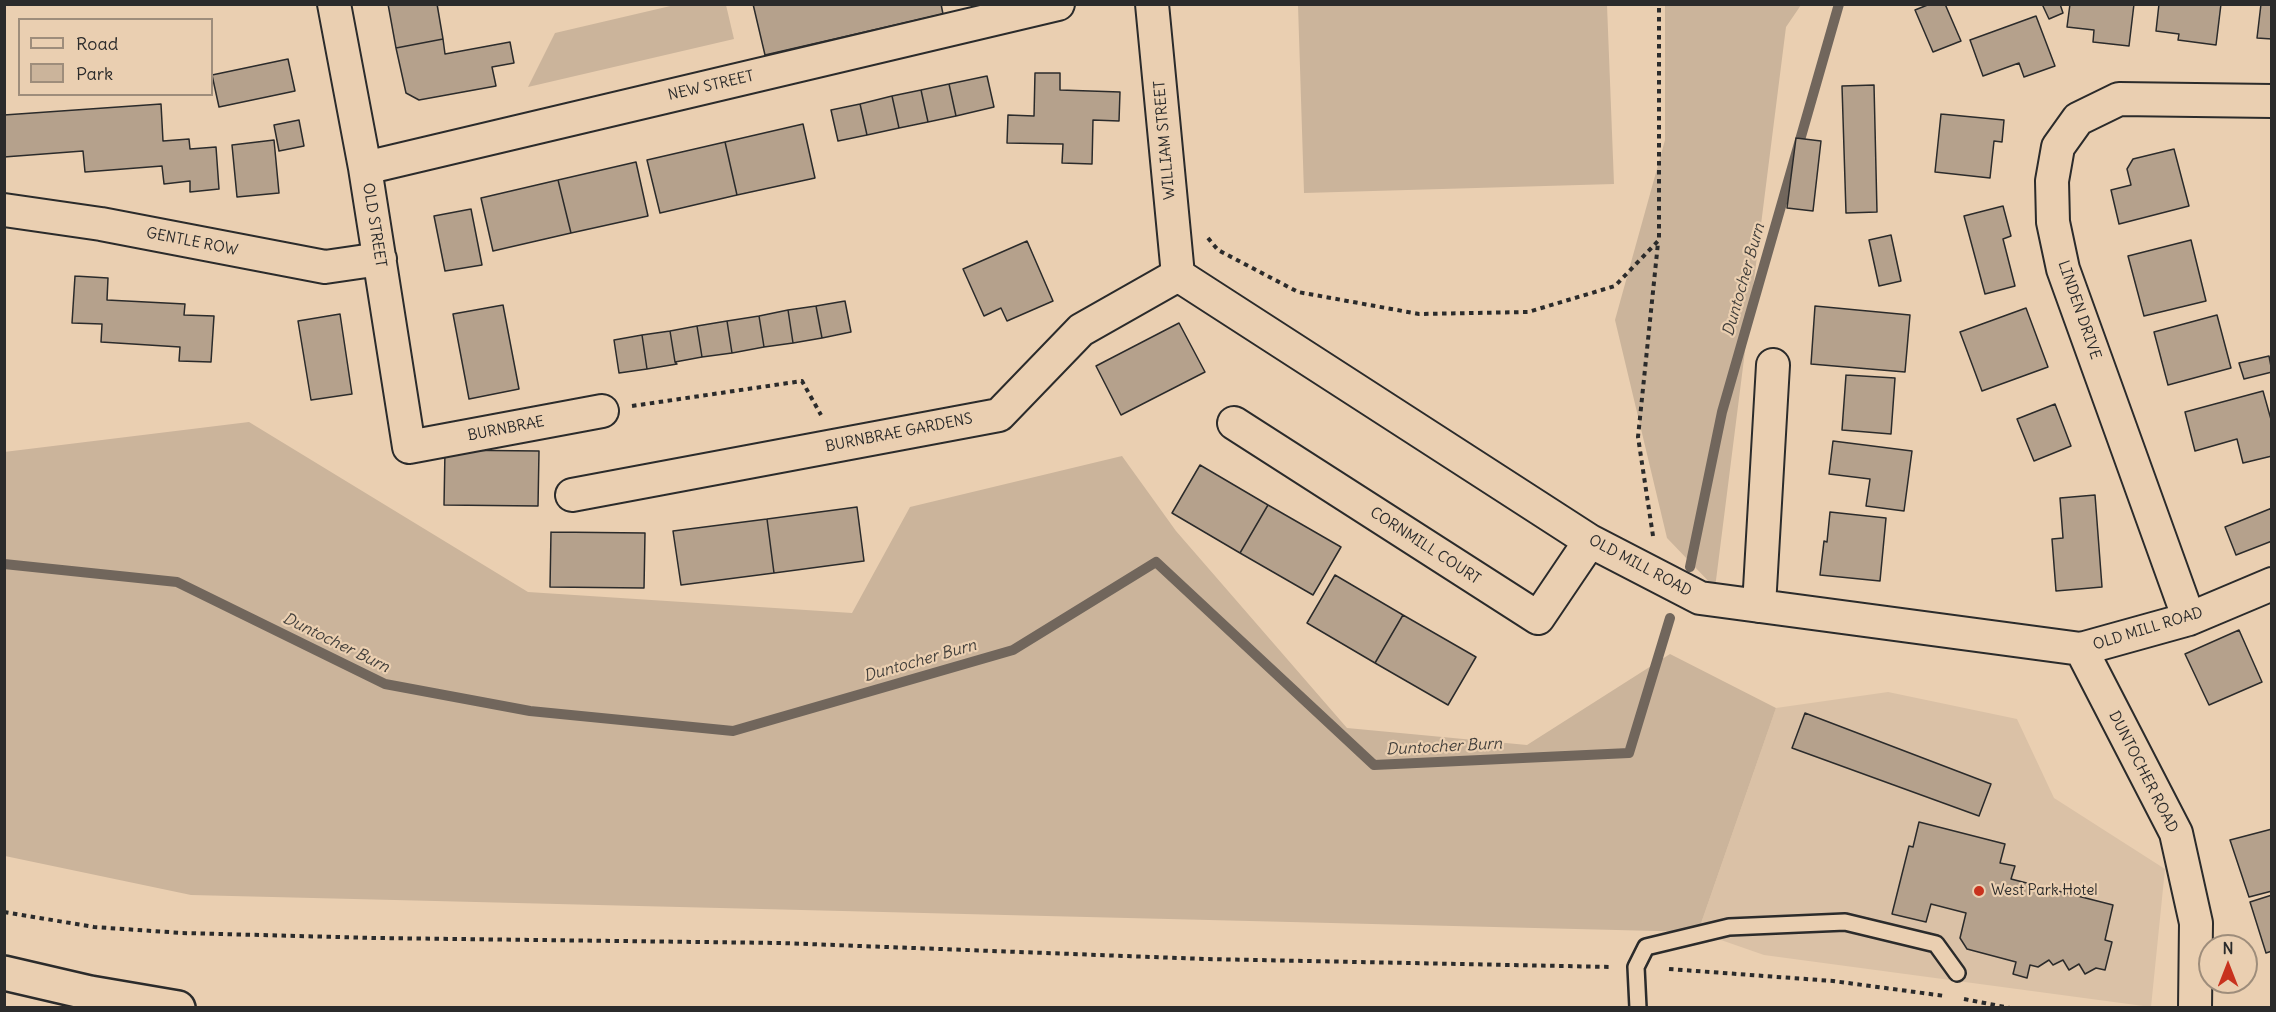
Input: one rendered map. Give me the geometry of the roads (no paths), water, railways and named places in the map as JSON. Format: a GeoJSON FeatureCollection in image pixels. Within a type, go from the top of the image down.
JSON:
{"type":"FeatureCollection","features":[{"type":"Feature","properties":{"kind":"main road"},"geometry":{"type":"LineString","coordinates":[[4,973],[90,993],[178,1008]]}},
{"type":"Feature","properties":{"kind":"street","name":"OLD STREET"},"geometry":{"type":"LineString","coordinates":[[334,4],[365,168],[409,447]]}},
{"type":"Feature","properties":{"kind":"street","name":"NEW STREET"},"geometry":{"type":"LineString","coordinates":[[365,168],[1058,4]]}},
{"type":"Feature","properties":{"kind":"street","name":"WILLIAM STREET"},"geometry":{"type":"LineString","coordinates":[[1152,4],[1178,275]]}},
{"type":"Feature","properties":{"kind":"street","name":"LINDEN DRIVE"},"geometry":{"type":"LineString","coordinates":[[2189,620],[2063,268],[2053,222],[2052,181],[2058,147],[2079,119],[2119,99],[2271,101]]}},
{"type":"Feature","properties":{"kind":"street","name":"GENTLE ROW"},"geometry":{"type":"LineString","coordinates":[[4,210],[101,224],[324,267],[380,260]]}},
{"type":"Feature","properties":{"kind":"street","name":"OLD MILL ROAD"},"geometry":{"type":"LineString","coordinates":[[1178,275],[1590,541],[1700,598],[2081,650],[2189,620],[2271,584]]}},
{"type":"Feature","properties":{"kind":"street","name":"BURNBRAE GARDENS"},"geometry":{"type":"LineString","coordinates":[[572,495],[999,415],[1081,330],[1178,275]]}},
{"type":"Feature","properties":{"kind":"street"},"geometry":{"type":"LineString","coordinates":[[1759,606],[1773,365]]}},
{"type":"Feature","properties":{"kind":"street","name":"BURNBRAE"},"geometry":{"type":"LineString","coordinates":[[409,447],[602,411]]}},
{"type":"Feature","properties":{"kind":"street","name":"CORNMILL COURT"},"geometry":{"type":"LineString","coordinates":[[1234,423],[1538,618],[1590,541]]}},
{"type":"Feature","properties":{"kind":"street","name":"DUNTOCHER ROAD"},"geometry":{"type":"LineString","coordinates":[[2081,650],[2176,833],[2196,923],[2195,1008]]}},
{"type":"Feature","properties":{"kind":"lane"},"geometry":{"type":"LineString","coordinates":[[1638,1008],[1636,967],[1646,946],[1729,927],[1845,922],[1936,944],[1957,973]]}},
{"type":"Feature","properties":{"kind":"waterway","name":"Duntocher Burn"},"geometry":{"type":"LineString","coordinates":[[1690,567],[1722,412],[1839,4]]}},
{"type":"Feature","properties":{"kind":"waterway","name":"Duntocher Burn"},"geometry":{"type":"LineString","coordinates":[[4,564],[177,582],[385,684],[530,711],[733,731],[1013,650],[1156,562],[1374,765],[1629,753],[1670,618]]}},
{"type":"Feature","properties":{"kind":"place","name":"West Park Hotel"},"geometry":{"type":"Point","coordinates":[1979,891]}}]}
